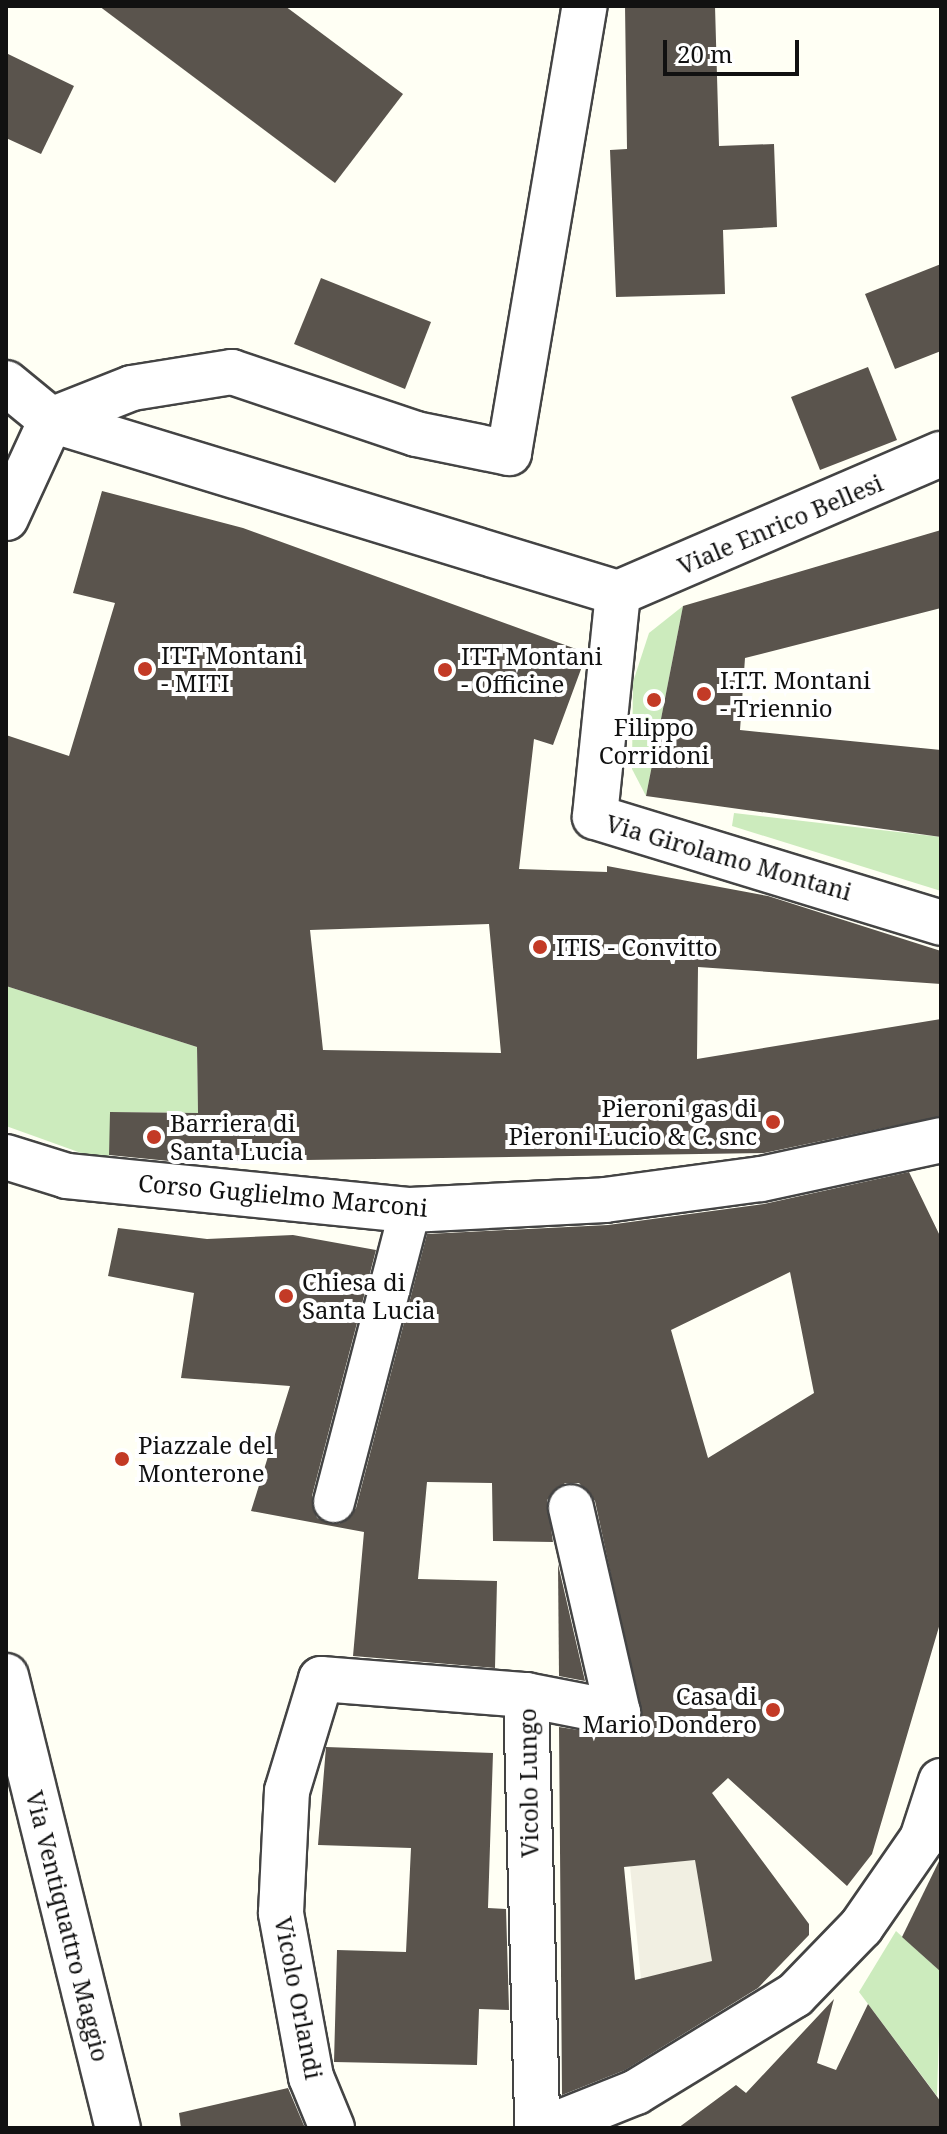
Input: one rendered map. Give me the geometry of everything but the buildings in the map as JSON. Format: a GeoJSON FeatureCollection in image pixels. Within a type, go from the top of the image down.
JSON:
{"type":"FeatureCollection","features":[{"type":"Feature","properties":{"kind":"street"},"geometry":{"type":"LineString","coordinates":[[6,518],[51,420],[132,388],[232,372],[416,434],[509,453],[585,6]]}},
{"type":"Feature","properties":{"kind":"street"},"geometry":{"type":"LineString","coordinates":[[6,383],[51,420],[618,593]]}},
{"type":"Feature","properties":{"kind":"street","name":"Viale Enrico Bellesi"},"geometry":{"type":"LineString","coordinates":[[618,593],[941,454]]}},
{"type":"Feature","properties":{"kind":"street","name":"Via Girolamo Montani"},"geometry":{"type":"LineString","coordinates":[[618,593],[595,817],[941,923]]}},
{"type":"Feature","properties":{"kind":"street","name":"Corso Guglielmo Marconi"},"geometry":{"type":"LineString","coordinates":[[6,1157],[67,1176],[410,1210],[621,1198],[761,1179],[941,1140]]}},
{"type":"Feature","properties":{"kind":"street"},"geometry":{"type":"LineString","coordinates":[[334,1502],[410,1210]]}},
{"type":"Feature","properties":{"kind":"street","name":"Vicolo Lungo"},"geometry":{"type":"LineString","coordinates":[[537,2128],[526,1695],[618,1713],[571,1507]]}},
{"type":"Feature","properties":{"kind":"street","name":"Via Ventiquattro Maggio"},"geometry":{"type":"LineString","coordinates":[[6,1676],[118,2128]]}},
{"type":"Feature","properties":{"kind":"street","name":"Vicolo Orlandi"},"geometry":{"type":"LineString","coordinates":[[332,2128],[311,2077],[281,1913],[287,1791],[321,1679],[526,1695]]}},
{"type":"Feature","properties":{"kind":"street"},"geometry":{"type":"LineString","coordinates":[[546,2128],[636,2092],[795,1995],[861,1927],[914,1852],[941,1781]]}},
{"type":"Feature","properties":{"kind":"green space"},"geometry":{"type":"Polygon","coordinates":[[[683,606],[646,796],[632,769],[633,682],[649,633],[683,606]]]}},
{"type":"Feature","properties":{"kind":"green space"},"geometry":{"type":"Polygon","coordinates":[[[734,813],[941,837],[941,891],[732,826],[734,813]]]}},
{"type":"Feature","properties":{"kind":"green space"},"geometry":{"type":"Polygon","coordinates":[[[6,986],[197,1047],[198,1113],[111,1112],[109,1163],[6,1126],[6,986]]]}},
{"type":"Feature","properties":{"kind":"green space"},"geometry":{"type":"Polygon","coordinates":[[[896,1931],[941,1972],[937,2096],[859,1992],[896,1931]]]}},
{"type":"Feature","properties":{"kind":"shaded area"},"geometry":{"type":"Polygon","coordinates":[[[695,1860],[712,1961],[641,1979],[630,1866],[695,1860]]]}},
{"type":"Feature","properties":{"kind":"place","name":"ITT Montani - MITI"},"geometry":{"type":"Point","coordinates":[145,669]}},
{"type":"Feature","properties":{"kind":"place","name":"ITT Montani - Officine"},"geometry":{"type":"Point","coordinates":[445,670]}},
{"type":"Feature","properties":{"kind":"place","name":"I.T.T. Montani - Triennio"},"geometry":{"type":"Point","coordinates":[704,694]}},
{"type":"Feature","properties":{"kind":"place","name":"Filippo Corridoni"},"geometry":{"type":"Point","coordinates":[654,700]}},
{"type":"Feature","properties":{"kind":"place","name":"ITIS - Convitto"},"geometry":{"type":"Point","coordinates":[540,947]}},
{"type":"Feature","properties":{"kind":"place","name":"Pieroni gas di Pieroni Lucio & C. snc"},"geometry":{"type":"Point","coordinates":[773,1122]}},
{"type":"Feature","properties":{"kind":"place","name":"Barriera di Santa Lucia"},"geometry":{"type":"Point","coordinates":[154,1137]}},
{"type":"Feature","properties":{"kind":"place","name":"Chiesa di Santa Lucia"},"geometry":{"type":"Point","coordinates":[286,1296]}},
{"type":"Feature","properties":{"kind":"place","name":"Piazzale del Monterone"},"geometry":{"type":"Point","coordinates":[122,1459]}},
{"type":"Feature","properties":{"kind":"place","name":"Casa di Mario Dondero"},"geometry":{"type":"Point","coordinates":[773,1710]}}]}
